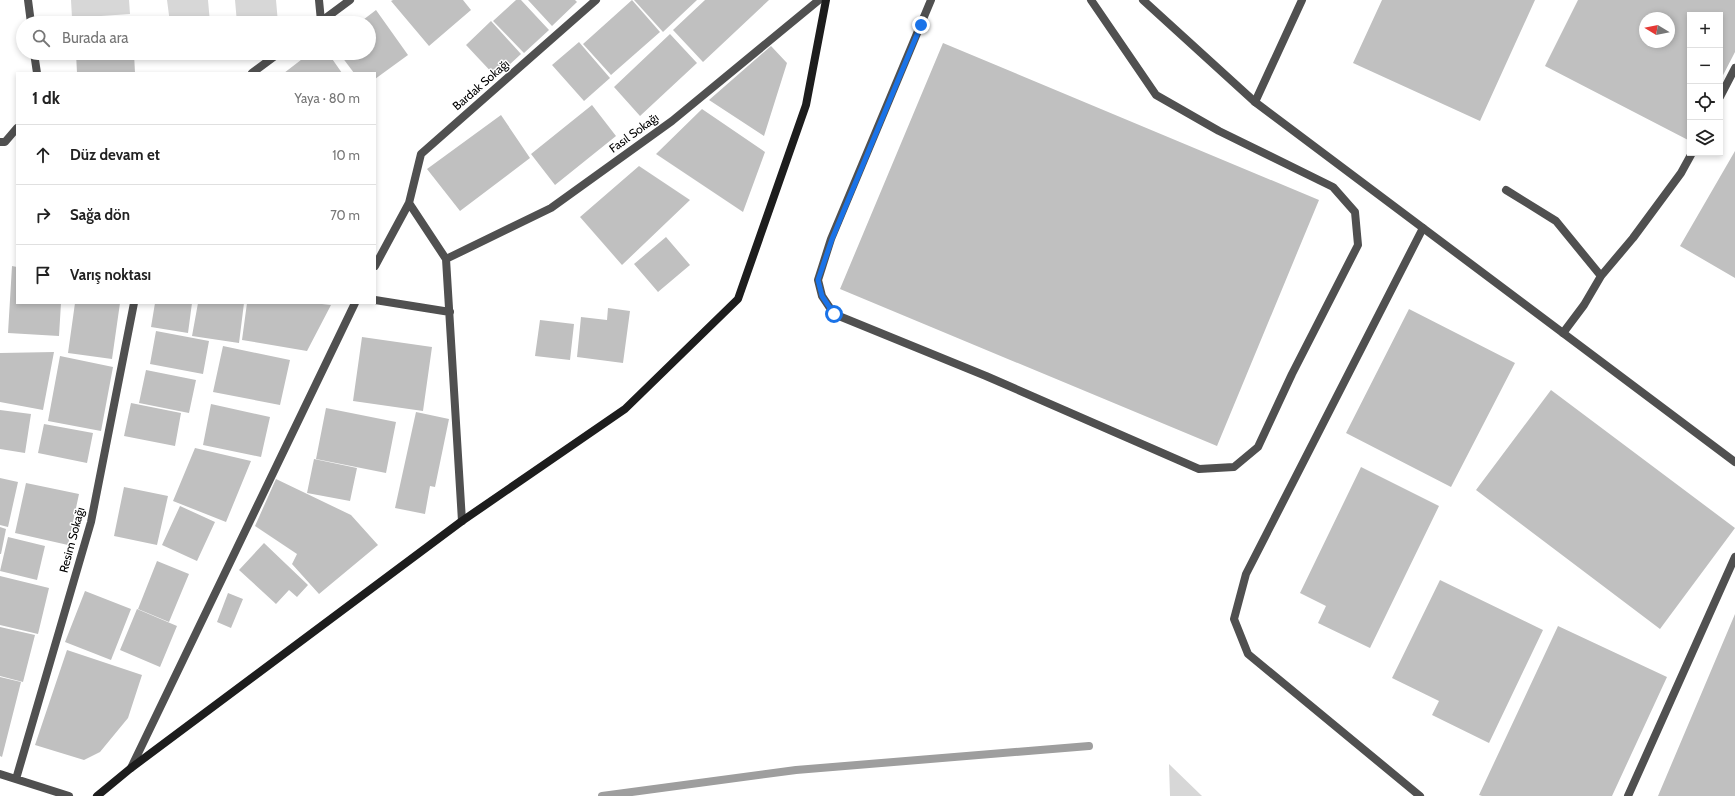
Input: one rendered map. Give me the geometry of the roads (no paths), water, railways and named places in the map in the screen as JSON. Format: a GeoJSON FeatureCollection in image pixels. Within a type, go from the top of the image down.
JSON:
{"type":"FeatureCollection","features":[{"type":"Feature","properties":{"kind":"main road"},"geometry":{"type":"LineString","coordinates":[[97,796],[131,768],[462,521],[625,409],[738,298],[806,105],[826,0]]}},
{"type":"Feature","properties":{"kind":"street"},"geometry":{"type":"LineString","coordinates":[[28,0],[30,16]]}},
{"type":"Feature","properties":{"kind":"street"},"geometry":{"type":"LineString","coordinates":[[318,0],[319,16]]}},
{"type":"Feature","properties":{"kind":"street"},"geometry":{"type":"LineString","coordinates":[[328,16],[350,0]]}},
{"type":"Feature","properties":{"kind":"street","name":"Bardak Sokağı"},"geometry":{"type":"LineString","coordinates":[[376,264],[409,203],[421,154],[596,0]]}},
{"type":"Feature","properties":{"kind":"street","name":"Fasıl Sokağı"},"geometry":{"type":"LineString","coordinates":[[446,259],[551,208],[672,121],[819,0]]}},
{"type":"Feature","properties":{"kind":"street"},"geometry":{"type":"LineString","coordinates":[[931,0],[832,239],[818,280],[822,296],[834,314],[986,376],[1199,469],[1234,468],[1258,447],[1292,374],[1358,245],[1356,212],[1333,187],[1220,131],[1156,95],[1091,0]]}},
{"type":"Feature","properties":{"kind":"street"},"geometry":{"type":"LineString","coordinates":[[1143,0],[1255,102],[1735,462]]}},
{"type":"Feature","properties":{"kind":"street"},"geometry":{"type":"LineString","coordinates":[[1255,102],[1302,0]]}},
{"type":"Feature","properties":{"kind":"street"},"geometry":{"type":"LineString","coordinates":[[35,60],[36,72]]}},
{"type":"Feature","properties":{"kind":"street"},"geometry":{"type":"LineString","coordinates":[[253,72],[270,60]]}},
{"type":"Feature","properties":{"kind":"street"},"geometry":{"type":"LineString","coordinates":[[1723,91],[1735,68]]}},
{"type":"Feature","properties":{"kind":"street"},"geometry":{"type":"LineString","coordinates":[[0,142],[5,142],[16,129]]}},
{"type":"Feature","properties":{"kind":"street"},"geometry":{"type":"LineString","coordinates":[[1563,333],[1584,305],[1601,276],[1633,238],[1681,173],[1690,156]]}},
{"type":"Feature","properties":{"kind":"street"},"geometry":{"type":"LineString","coordinates":[[1506,190],[1556,221],[1601,276]]}},
{"type":"Feature","properties":{"kind":"street"},"geometry":{"type":"LineString","coordinates":[[409,203],[446,259],[462,521]]}},
{"type":"Feature","properties":{"kind":"street"},"geometry":{"type":"LineString","coordinates":[[1420,796],[1248,654],[1234,619],[1246,574],[1423,228]]}},
{"type":"Feature","properties":{"kind":"street"},"geometry":{"type":"LineString","coordinates":[[376,300],[450,312]]}},
{"type":"Feature","properties":{"kind":"street","name":"Resim Sokağı"},"geometry":{"type":"LineString","coordinates":[[16,779],[91,522],[134,304]]}},
{"type":"Feature","properties":{"kind":"street"},"geometry":{"type":"LineString","coordinates":[[131,768],[355,304]]}},
{"type":"Feature","properties":{"kind":"street"},"geometry":{"type":"LineString","coordinates":[[1628,796],[1735,557]]}},
{"type":"Feature","properties":{"kind":"street"},"geometry":{"type":"LineString","coordinates":[[0,774],[69,796]]}},
{"type":"Feature","properties":{"kind":"waterway"},"geometry":{"type":"LineString","coordinates":[[602,796],[796,770],[1089,746]]}}]}
